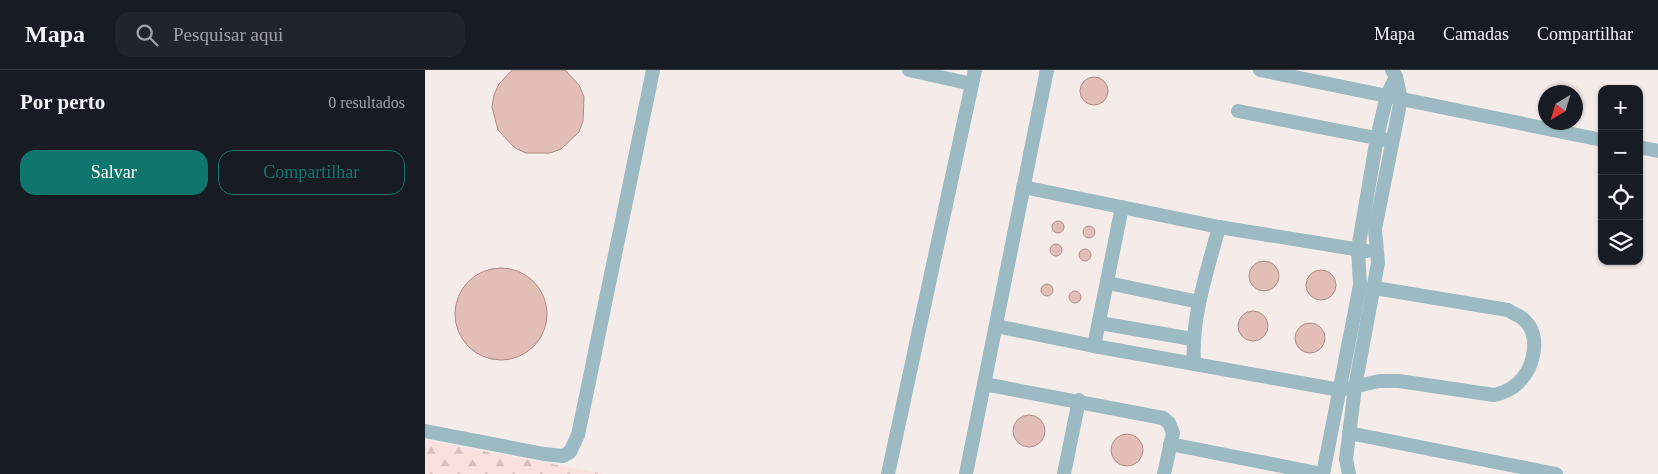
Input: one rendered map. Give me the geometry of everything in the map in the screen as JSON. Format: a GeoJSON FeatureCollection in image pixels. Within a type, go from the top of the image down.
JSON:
{"type":"FeatureCollection","features":[{"type":"Feature","properties":{"kind":"lane"},"geometry":{"type":"LineString","coordinates":[[425,431],[544,454],[563,456],[571,452],[578,435],[653,70]]}},
{"type":"Feature","properties":{"kind":"lane"},"geometry":{"type":"LineString","coordinates":[[888,474],[973,77],[909,70]]}},
{"type":"Feature","properties":{"kind":"lane"},"geometry":{"type":"LineString","coordinates":[[967,474],[1047,70]]}},
{"type":"Feature","properties":{"kind":"lane"},"geometry":{"type":"LineString","coordinates":[[1260,70],[1598,139]]}},
{"type":"Feature","properties":{"kind":"lane"},"geometry":{"type":"LineString","coordinates":[[1170,444],[1323,474],[1360,285],[1358,250],[1377,138],[1394,73]]}},
{"type":"Feature","properties":{"kind":"lane"},"geometry":{"type":"LineString","coordinates":[[1349,474],[1346,459],[1355,387],[1375,288],[1378,252],[1375,229],[1401,99],[1394,73]]}},
{"type":"Feature","properties":{"kind":"lane"},"geometry":{"type":"LineString","coordinates":[[1238,111],[1392,141]]}},
{"type":"Feature","properties":{"kind":"lane"},"geometry":{"type":"LineString","coordinates":[[1643,148],[1658,151]]}},
{"type":"Feature","properties":{"kind":"lane"},"geometry":{"type":"LineString","coordinates":[[1023,187],[1219,227],[1378,252]]}},
{"type":"Feature","properties":{"kind":"lane"},"geometry":{"type":"LineString","coordinates":[[1094,346],[1122,207]]}},
{"type":"Feature","properties":{"kind":"lane"},"geometry":{"type":"LineString","coordinates":[[1194,364],[1193,339],[1199,302],[1219,227]]}},
{"type":"Feature","properties":{"kind":"lane"},"geometry":{"type":"LineString","coordinates":[[1108,283],[1199,302]]}},
{"type":"Feature","properties":{"kind":"lane"},"geometry":{"type":"LineString","coordinates":[[996,326],[1094,346],[1340,390],[1379,381],[1399,381],[1494,395],[1508,391],[1519,383],[1532,361],[1534,340],[1530,328],[1522,318],[1508,310],[1375,288]]}},
{"type":"Feature","properties":{"kind":"lane"},"geometry":{"type":"LineString","coordinates":[[1100,323],[1193,339]]}},
{"type":"Feature","properties":{"kind":"lane"},"geometry":{"type":"LineString","coordinates":[[984,384],[1079,400],[1163,418],[1173,428],[1164,474]]}},
{"type":"Feature","properties":{"kind":"lane"},"geometry":{"type":"LineString","coordinates":[[1064,474],[1079,400]]}},
{"type":"Feature","properties":{"kind":"lane"},"geometry":{"type":"LineString","coordinates":[[1349,433],[1556,474]]}},
{"type":"Feature","properties":{"kind":"shaded area"},"geometry":{"type":"Polygon","coordinates":[[[425,70],[1658,70],[1658,474],[425,474],[425,70]]]}},
{"type":"Feature","properties":{"kind":"green space"},"geometry":{"type":"Polygon","coordinates":[[[425,440],[605,474],[425,474],[425,440]]]}},
{"type":"Feature","properties":{"kind":"building"},"geometry":{"type":"Polygon","coordinates":[[[512,70],[565,70],[579,85],[584,97],[583,121],[579,132],[561,149],[550,153],[526,153],[515,148],[498,130],[492,107],[494,95],[499,84],[512,70]]]}},
{"type":"Feature","properties":{"kind":"building"},"geometry":{"type":"Polygon","coordinates":[[[1094,77],[1104,81],[1108,91],[1104,101],[1094,105],[1084,101],[1080,91],[1084,81],[1094,77]]]}},
{"type":"Feature","properties":{"kind":"building"},"geometry":{"type":"Polygon","coordinates":[[[1058,221],[1064,227],[1058,233],[1052,227],[1058,221]]]}},
{"type":"Feature","properties":{"kind":"building"},"geometry":{"type":"Polygon","coordinates":[[[1089,226],[1095,232],[1089,238],[1083,232],[1089,226]]]}},
{"type":"Feature","properties":{"kind":"building"},"geometry":{"type":"Polygon","coordinates":[[[1056,244],[1062,250],[1056,256],[1050,250],[1056,244]]]}},
{"type":"Feature","properties":{"kind":"building"},"geometry":{"type":"Polygon","coordinates":[[[1085,249],[1091,255],[1085,261],[1079,255],[1085,249]]]}},
{"type":"Feature","properties":{"kind":"building"},"geometry":{"type":"Polygon","coordinates":[[[1264,261],[1275,265],[1279,276],[1275,287],[1264,291],[1253,287],[1249,276],[1253,265],[1264,261]]]}},
{"type":"Feature","properties":{"kind":"building"},"geometry":{"type":"Polygon","coordinates":[[[501,268],[519,271],[534,281],[544,296],[547,314],[544,332],[534,347],[519,357],[501,360],[483,357],[468,347],[458,332],[455,314],[458,296],[468,281],[483,271],[501,268]]]}},
{"type":"Feature","properties":{"kind":"building"},"geometry":{"type":"Polygon","coordinates":[[[1321,270],[1332,274],[1336,285],[1332,296],[1321,300],[1310,296],[1306,285],[1310,274],[1321,270]]]}},
{"type":"Feature","properties":{"kind":"building"},"geometry":{"type":"Polygon","coordinates":[[[1047,284],[1053,290],[1047,296],[1041,290],[1047,284]]]}},
{"type":"Feature","properties":{"kind":"building"},"geometry":{"type":"Polygon","coordinates":[[[1075,291],[1081,297],[1075,303],[1069,297],[1075,291]]]}},
{"type":"Feature","properties":{"kind":"building"},"geometry":{"type":"Polygon","coordinates":[[[1253,311],[1264,315],[1268,326],[1264,337],[1253,341],[1242,337],[1238,326],[1242,315],[1253,311]]]}},
{"type":"Feature","properties":{"kind":"building"},"geometry":{"type":"Polygon","coordinates":[[[1310,323],[1321,327],[1325,338],[1321,349],[1310,353],[1299,349],[1295,338],[1299,327],[1310,323]]]}},
{"type":"Feature","properties":{"kind":"building"},"geometry":{"type":"Polygon","coordinates":[[[1029,415],[1040,420],[1045,431],[1040,442],[1029,447],[1018,442],[1013,431],[1018,420],[1029,415]]]}},
{"type":"Feature","properties":{"kind":"building"},"geometry":{"type":"Polygon","coordinates":[[[1127,434],[1138,439],[1143,450],[1138,461],[1127,466],[1116,461],[1111,450],[1116,439],[1127,434]]]}}]}
